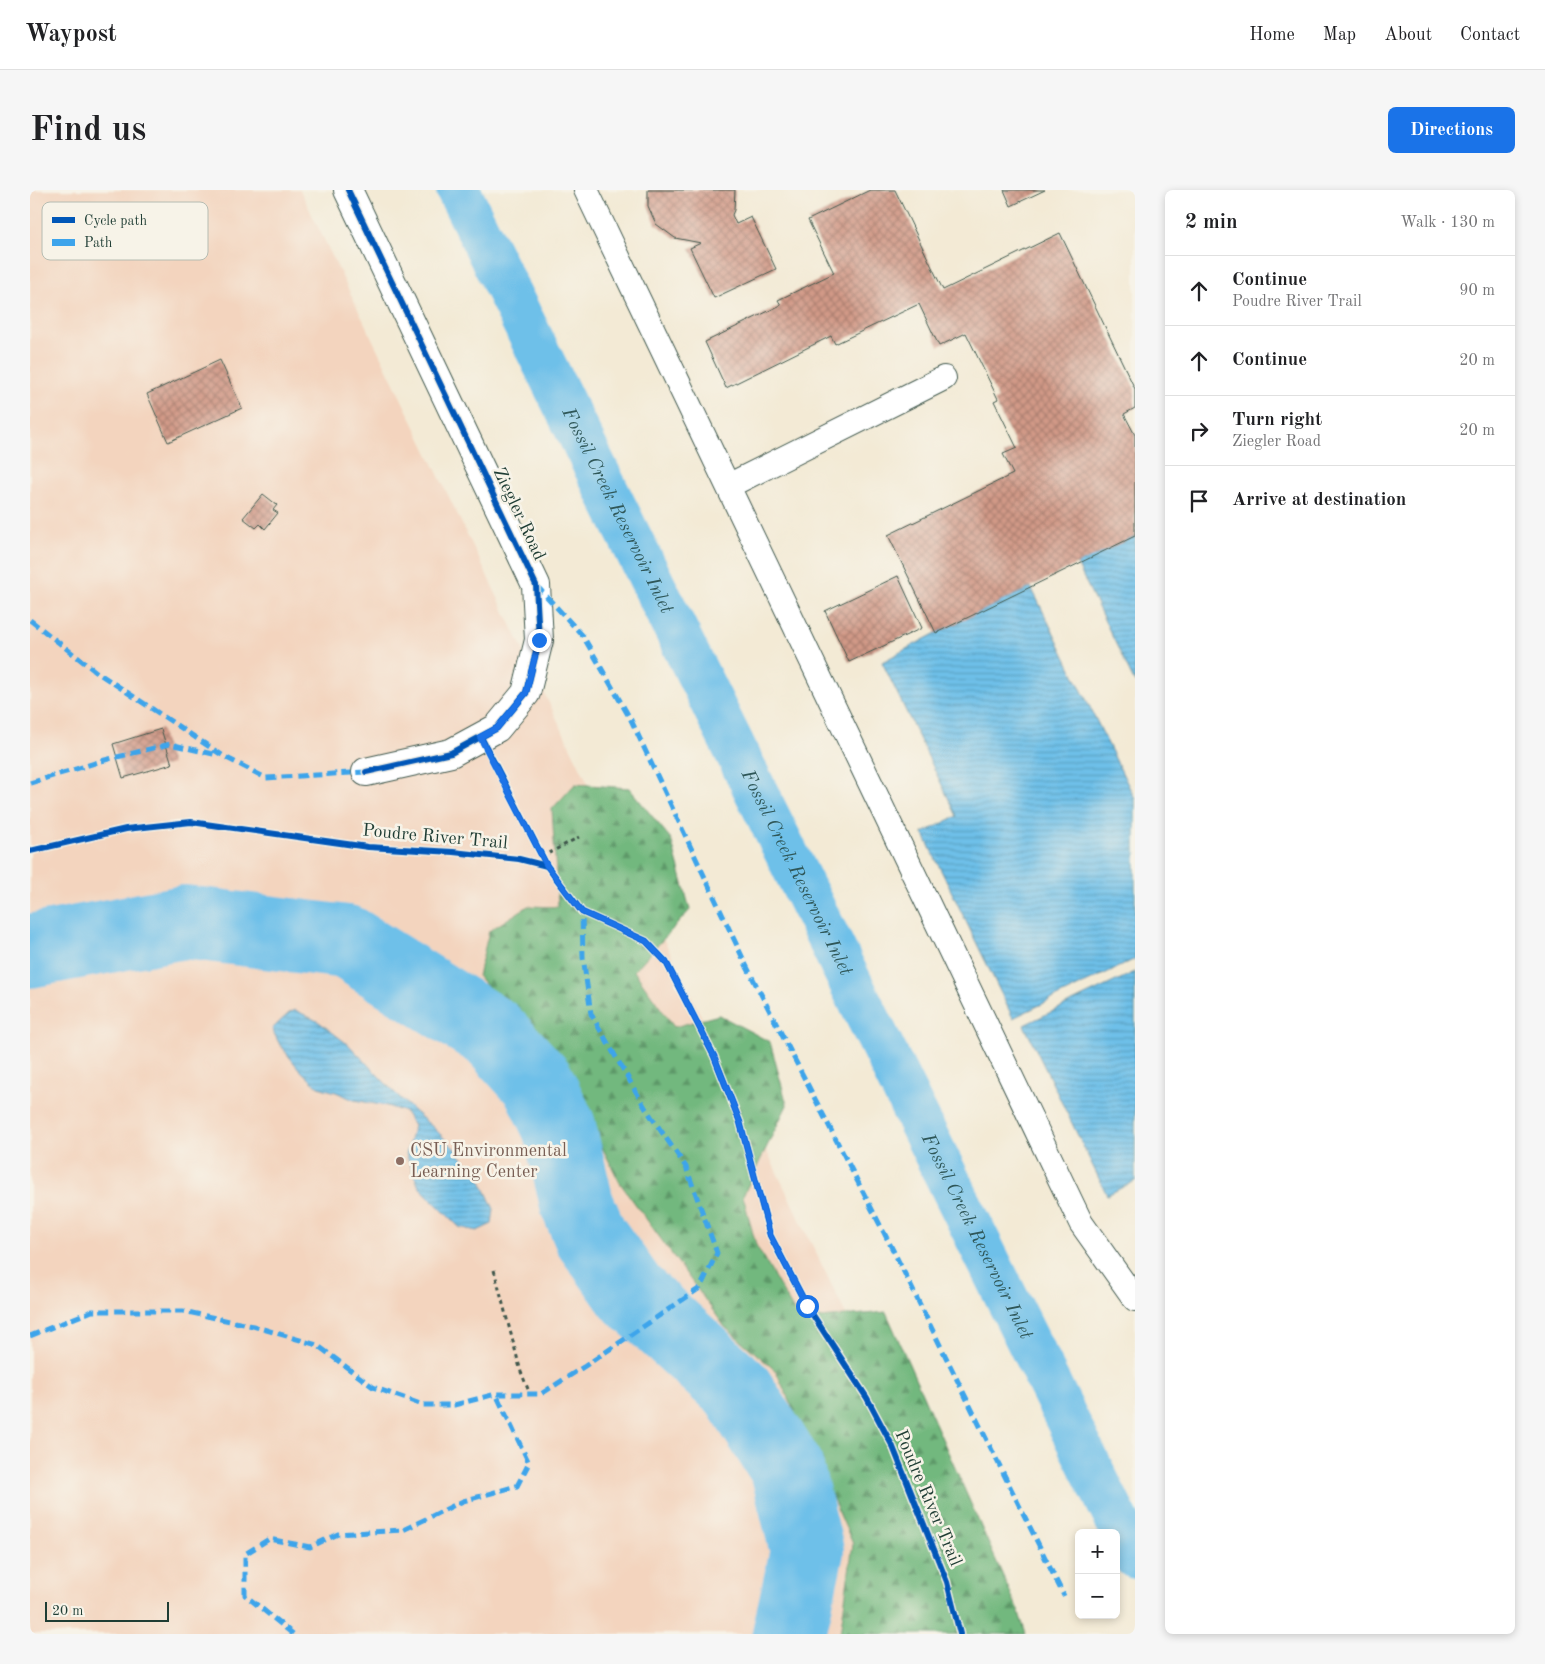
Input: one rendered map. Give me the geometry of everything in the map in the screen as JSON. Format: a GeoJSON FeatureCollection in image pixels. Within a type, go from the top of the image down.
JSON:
{"type":"FeatureCollection","features":[{"type":"Feature","properties":{"kind":"street","name":"Ziegler Road"},"geometry":{"type":"LineString","coordinates":[[348,190],[536,584],[539,640],[526,693],[497,728],[450,753],[366,772]]}},
{"type":"Feature","properties":{"kind":"lane"},"geometry":{"type":"LineString","coordinates":[[586,190],[1081,1223],[1135,1299]]}},
{"type":"Feature","properties":{"kind":"lane"},"geometry":{"type":"LineString","coordinates":[[728,486],[944,378]]}},
{"type":"Feature","properties":{"kind":"path"},"geometry":{"type":"LineString","coordinates":[[537,849],[543,860],[579,837]]}},
{"type":"Feature","properties":{"kind":"path"},"geometry":{"type":"LineString","coordinates":[[494,1270],[521,1372],[530,1394]]}},
{"type":"Feature","properties":{"kind":"shaded area","name":"CSU Environmental Learning Center"},"geometry":{"type":"Polygon","coordinates":[[[30,190],[300,190],[1001,1634],[30,1634],[30,190]]]}},
{"type":"Feature","properties":{"kind":"green space"},"geometry":{"type":"Polygon","coordinates":[[[575,784],[629,788],[671,839],[690,910],[634,971],[674,1027],[719,1015],[770,1042],[787,1105],[743,1196],[756,1245],[799,1320],[886,1312],[1018,1610],[1026,1634],[840,1634],[853,1544],[776,1371],[725,1327],[620,1183],[573,1089],[478,976],[489,931],[528,906],[558,907],[552,809],[575,784]]]}},
{"type":"Feature","properties":{"kind":"water"},"geometry":{"type":"Polygon","coordinates":[[[1135,536],[1135,683],[1077,564],[1135,536]]]}},
{"type":"Feature","properties":{"kind":"water"},"geometry":{"type":"Polygon","coordinates":[[[1031,587],[1135,799],[1135,959],[1013,1018],[923,833],[957,816],[882,662],[936,633],[1031,587]]]}},
{"type":"Feature","properties":{"kind":"water"},"geometry":{"type":"Polygon","coordinates":[[[1135,972],[1135,1181],[1107,1195],[1024,1025],[1135,972]]]}},
{"type":"Feature","properties":{"kind":"water"},"geometry":{"type":"Polygon","coordinates":[[[295,1010],[319,1022],[350,1046],[391,1089],[455,1149],[481,1181],[494,1209],[492,1224],[477,1231],[459,1227],[419,1187],[406,1154],[414,1126],[405,1112],[387,1106],[354,1100],[318,1087],[299,1069],[280,1045],[272,1029],[289,1013],[295,1010]]]}},
{"type":"Feature","properties":{"kind":"building"},"geometry":{"type":"Polygon","coordinates":[[[648,190],[735,190],[732,215],[736,224],[751,217],[776,269],[714,298],[690,248],[701,243],[675,238],[656,224],[648,206],[648,190]]]}},
{"type":"Feature","properties":{"kind":"building"},"geometry":{"type":"Polygon","coordinates":[[[870,190],[895,190],[943,290],[1060,233],[1135,389],[1135,408],[1124,414],[1135,435],[1135,536],[936,633],[888,535],[1013,474],[1003,454],[1017,448],[994,401],[998,399],[966,333],[939,346],[919,304],[835,344],[831,336],[726,388],[705,342],[781,305],[778,300],[834,273],[808,220],[870,190]]]}},
{"type":"Feature","properties":{"kind":"building"},"geometry":{"type":"Polygon","coordinates":[[[1004,190],[1045,190],[1011,206],[1004,190]]]}},
{"type":"Feature","properties":{"kind":"building"},"geometry":{"type":"Polygon","coordinates":[[[220,360],[242,408],[168,442],[147,394],[220,360]]]}},
{"type":"Feature","properties":{"kind":"building"},"geometry":{"type":"Polygon","coordinates":[[[263,494],[277,505],[273,510],[278,513],[265,529],[260,524],[256,528],[243,518],[263,494]]]}},
{"type":"Feature","properties":{"kind":"building"},"geometry":{"type":"Polygon","coordinates":[[[898,576],[922,628],[849,662],[825,611],[898,576]]]}},
{"type":"Feature","properties":{"kind":"building"},"geometry":{"type":"Polygon","coordinates":[[[161,729],[172,764],[123,778],[113,744],[161,729]]]}},
{"type":"Feature","properties":{"kind":"waterway","name":"Fossil Creek Reservoir Inlet"},"geometry":{"type":"LineString","coordinates":[[458,190],[1135,1557]]}},
{"type":"Feature","properties":{"kind":"waterway"},"geometry":{"type":"LineString","coordinates":[[30,951],[184,922],[347,942],[492,1033],[538,1083],[559,1127],[577,1204],[591,1237],[631,1293],[737,1390],[787,1469],[807,1551],[789,1634]]}},
{"type":"Feature","properties":{"kind":"marked path"},"geometry":{"type":"LineString","coordinates":[[536,585],[583,636],[631,720],[747,967],[895,1254],[1064,1596]]}},
{"type":"Feature","properties":{"kind":"marked path"},"geometry":{"type":"LineString","coordinates":[[30,620],[95,671],[225,757],[266,778],[366,772]]}},
{"type":"Feature","properties":{"kind":"marked path"},"geometry":{"type":"LineString","coordinates":[[30,783],[105,760],[170,744],[217,755]]}},
{"type":"Feature","properties":{"kind":"marked path"},"geometry":{"type":"LineString","coordinates":[[30,1336],[92,1311],[183,1311],[253,1326],[317,1345],[373,1387],[423,1405],[454,1405],[496,1394],[541,1394],[700,1288],[717,1253],[686,1167],[646,1109],[591,1014],[583,957],[582,912]]}},
{"type":"Feature","properties":{"kind":"marked path"},"geometry":{"type":"LineString","coordinates":[[293,1634],[245,1595],[245,1554],[269,1539],[310,1547],[338,1534],[403,1530],[463,1501],[517,1486],[529,1463],[496,1394]]}},
{"type":"Feature","properties":{"kind":"cycle path"},"geometry":{"type":"LineString","coordinates":[[348,190],[536,585],[539,640],[526,693],[497,728],[451,753],[366,772]]}},
{"type":"Feature","properties":{"kind":"cycle path","name":"Poudre River Trail"},"geometry":{"type":"LineString","coordinates":[[481,737],[547,866],[582,912],[646,941],[666,962],[714,1056],[740,1122],[770,1235],[807,1306],[867,1398],[893,1447],[947,1582],[960,1634]]}},
{"type":"Feature","properties":{"kind":"cycle path","name":"Poudre River Trail"},"geometry":{"type":"LineString","coordinates":[[30,851],[126,829],[191,822],[368,847],[453,852],[519,859],[547,866]]}},
{"type":"Feature","properties":{"kind":"place","name":"CSU Environmental Learning Center"},"geometry":{"type":"Point","coordinates":[400,1161]}},
{"type":"Feature","properties":{"kind":"route"},"geometry":{"type":"LineString","coordinates":[[539,640],[526,693],[497,728],[480,737],[547,866],[582,912],[646,941],[666,962],[714,1056],[740,1122],[770,1235],[807,1306]]}}]}
